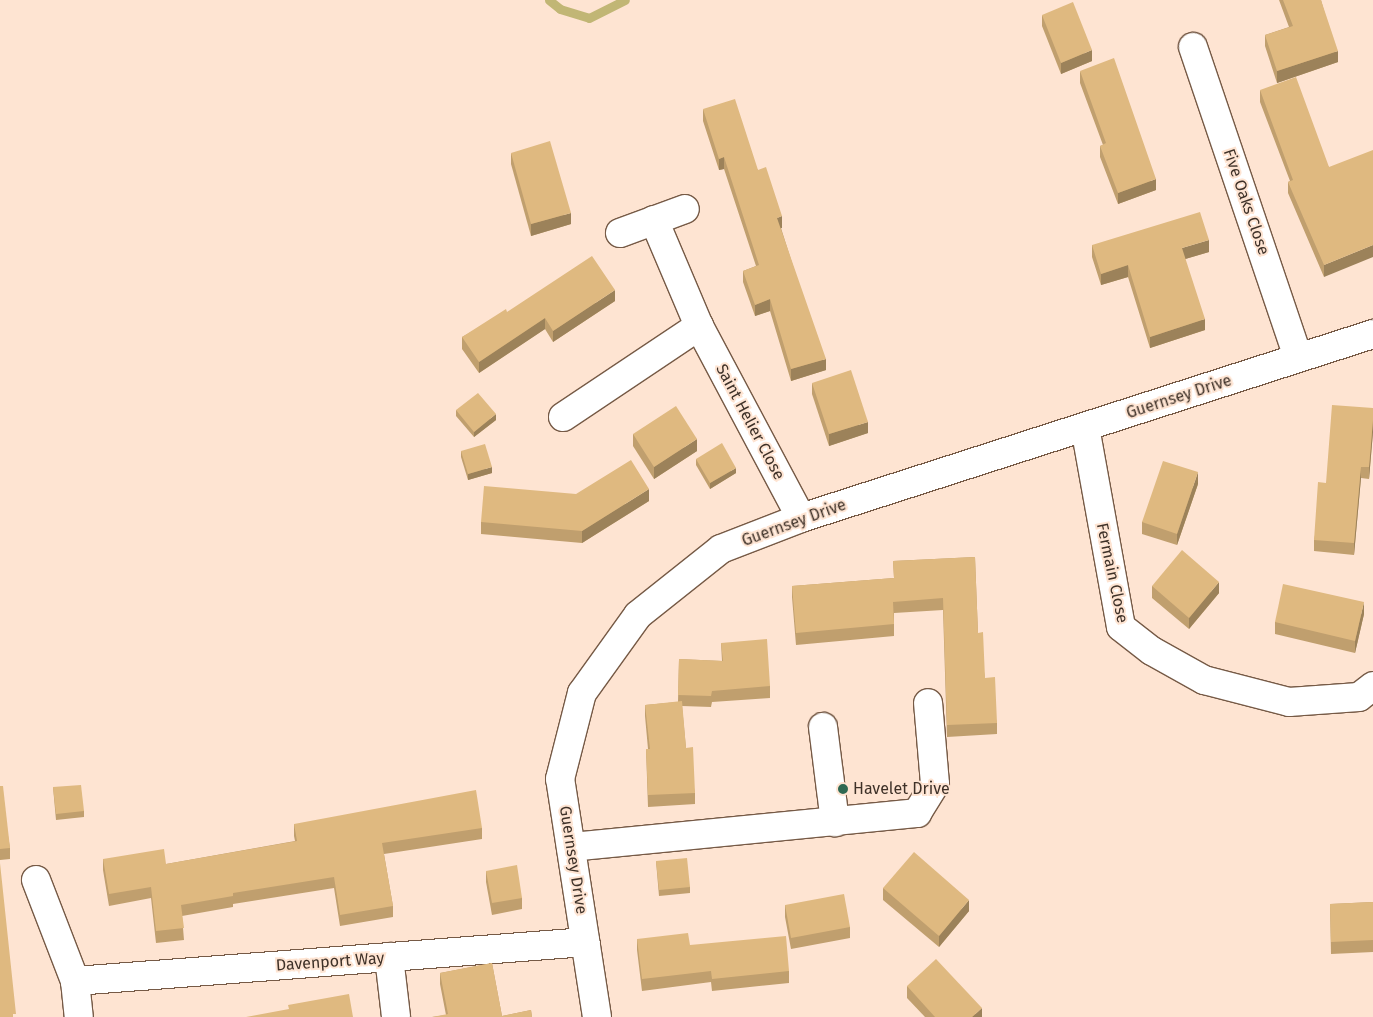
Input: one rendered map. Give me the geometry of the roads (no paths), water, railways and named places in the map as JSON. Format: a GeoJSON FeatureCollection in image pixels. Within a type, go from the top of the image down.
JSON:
{"type":"FeatureCollection","features":[{"type":"Feature","properties":{"kind":"street","name":"Five Oaks Close"},"geometry":{"type":"LineString","coordinates":[[1193,47],[1298,358]]}},
{"type":"Feature","properties":{"kind":"street"},"geometry":{"type":"LineString","coordinates":[[620,233],[685,209]]}},
{"type":"Feature","properties":{"kind":"street","name":"Saint Helier Close"},"geometry":{"type":"LineString","coordinates":[[654,220],[699,326],[801,518]]}},
{"type":"Feature","properties":{"kind":"street"},"geometry":{"type":"LineString","coordinates":[[563,417],[699,326]]}},
{"type":"Feature","properties":{"kind":"street","name":"Guernsey Drive"},"geometry":{"type":"LineString","coordinates":[[597,1017],[560,779],[582,694],[638,615],[721,549],[801,518],[1373,334]]}},
{"type":"Feature","properties":{"kind":"street","name":"Fermain Close"},"geometry":{"type":"LineString","coordinates":[[1085,427],[1121,627],[1152,651],[1204,680],[1289,702],[1359,697],[1373,686]]}},
{"type":"Feature","properties":{"kind":"street"},"geometry":{"type":"LineString","coordinates":[[571,847],[917,813],[935,784],[928,703]]}},
{"type":"Feature","properties":{"kind":"street"},"geometry":{"type":"LineString","coordinates":[[823,727],[836,822]]}},
{"type":"Feature","properties":{"kind":"street"},"geometry":{"type":"LineString","coordinates":[[36,880],[75,981],[79,1017]]}},
{"type":"Feature","properties":{"kind":"street","name":"Davenport Way"},"geometry":{"type":"LineString","coordinates":[[75,981],[586,942]]}},
{"type":"Feature","properties":{"kind":"street"},"geometry":{"type":"LineString","coordinates":[[389,957],[396,1017]]}},
{"type":"Feature","properties":{"kind":"waterway"},"geometry":{"type":"LineString","coordinates":[[549,0],[560,9],[589,18],[625,0]]}},
{"type":"Feature","properties":{"kind":"place","name":"Havelet Drive"},"geometry":{"type":"Point","coordinates":[843,789]}}]}
